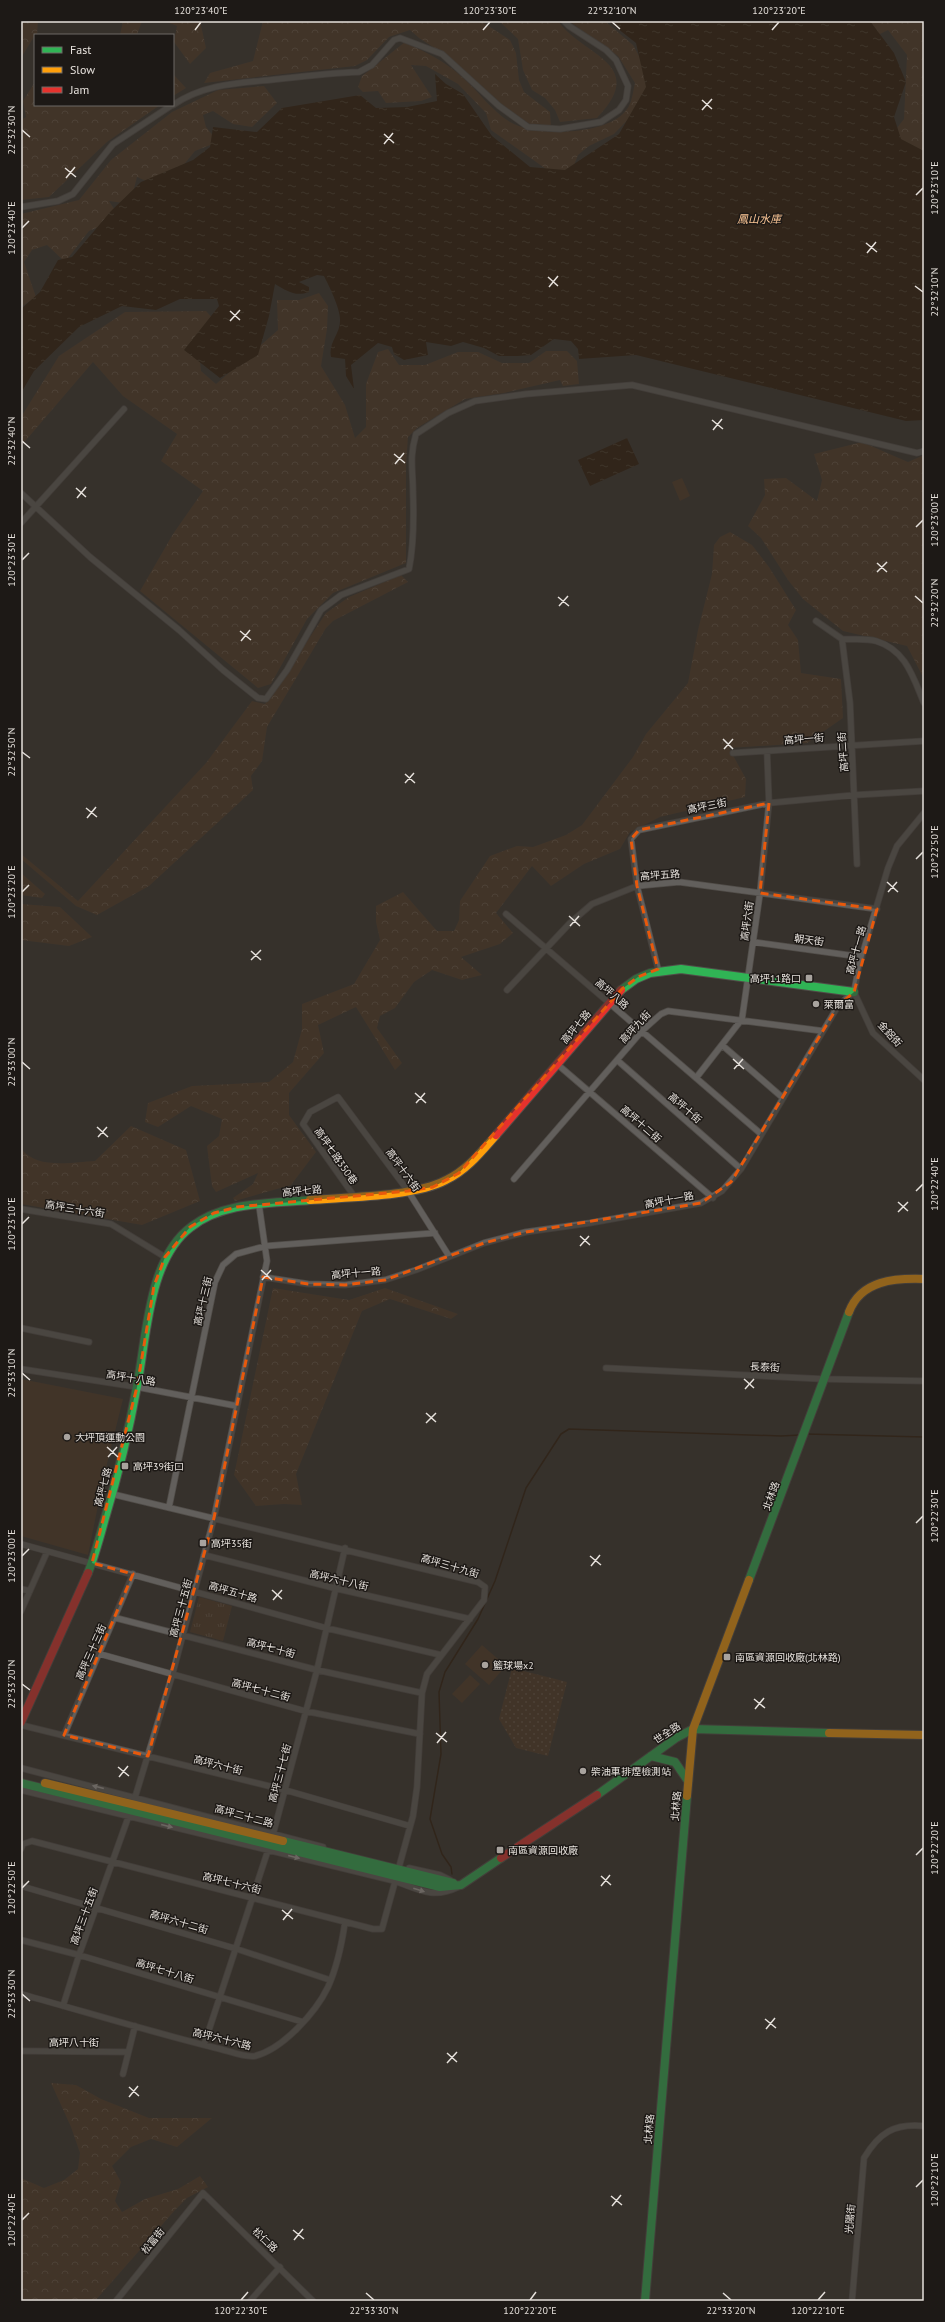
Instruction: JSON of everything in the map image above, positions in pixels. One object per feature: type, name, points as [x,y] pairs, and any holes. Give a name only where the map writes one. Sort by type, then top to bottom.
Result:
[{"type":"street","points":[[174,104],[200,90],[223,85],[359,72],[372,64],[394,40],[400,38],[442,54],[499,106],[528,127],[560,129],[601,122],[619,110],[626,100],[628,86],[616,60],[606,50],[569,26],[564,21]]},
{"type":"street","points":[[21,207],[58,201],[73,194],[113,144],[171,106]]},
{"type":"street","points":[[21,494],[223,670],[258,698],[266,699],[287,670],[321,610],[341,595],[409,569],[413,537],[414,491],[411,452],[416,434],[448,413],[475,401],[526,394],[632,385],[917,453],[924,451]]},
{"type":"street","points":[[21,523],[124,409]]},
{"type":"street","points":[[816,621],[842,639],[875,641],[900,655],[907,664],[924,703]]},
{"type":"street","name":"高坪二街","points":[[842,639],[850,703],[850,745],[855,795],[857,864]]},
{"type":"street","name":"高坪一街","points":[[733,753],[924,741]]},
{"type":"street","name":"高坪六街","points":[[696,1078],[742,1019],[760,893],[769,803],[767,751]]},
{"type":"street","name":"高坪三街","points":[[658,970],[637,886],[631,839],[639,830],[769,803],[855,795],[924,791]]},
{"type":"street","name":"高坪十一路","points":[[263,1277],[308,1284],[345,1285],[385,1280],[484,1243],[526,1232],[660,1212],[701,1203],[713,1198],[731,1182],[741,1168],[838,1006],[854,992],[862,957],[888,868],[897,846],[924,813]]},
{"type":"street","name":"高坪五路","points":[[507,990],[546,948],[592,904],[637,886],[679,882],[877,909]]},
{"type":"street","name":"高坪八路","points":[[506,914],[761,1134]]},
{"type":"street","name":"朝天街","points":[[753,942],[862,957]]},
{"type":"street","name":"高坪七路","points":[[21,1722],[92,1563],[112,1494],[137,1387],[154,1286],[165,1257],[190,1227],[214,1213],[237,1207],[408,1191],[437,1186],[459,1174],[477,1157],[609,1003],[638,977],[658,970],[681,969],[854,992]]},
{"type":"street","name":"金鋁街","points":[[854,992],[873,1033],[924,1080]]},
{"type":"street","name":"高坪九街","points":[[514,1179],[642,1031],[661,1014],[668,1011],[742,1019],[824,1031]]},
{"type":"street","points":[[722,1045],[783,1098]]},
{"type":"street","name":"高坪十街","points":[[617,1060],[741,1168]]},
{"type":"street","name":"高坪十二街","points":[[557,1064],[713,1198]]},
{"type":"street","name":"高坪十六街","points":[[338,1097],[408,1191],[449,1256]]},
{"type":"street","name":"高坪七路350巷","points":[[338,1097],[310,1112],[303,1124],[354,1196]]},
{"type":"street","name":"高坪三十五街","points":[[63,2006],[79,1955],[133,1807],[184,1634],[214,1518],[267,1261],[260,1205]]},
{"type":"street","name":"高坪三十六街","points":[[21,1209],[111,1224],[165,1257]]},
{"type":"street","name":"高坪十三街","points":[[169,1508],[215,1282],[223,1265],[236,1254],[266,1246],[435,1233]]},
{"type":"street","name":"北林路","points":[[646,2301],[693,1729],[801,1443],[823,1379],[851,1308],[862,1294],[879,1281],[902,1278],[924,1278]]},
{"type":"street","points":[[21,1328],[89,1342]]},
{"type":"street","name":"長泰街","points":[[606,1368],[823,1379],[924,1381]]},
{"type":"street","name":"高坪十八路","points":[[21,1369],[137,1387],[237,1406]]},
{"type":"street","name":"高坪三十九街","points":[[112,1494],[345,1548],[478,1582],[485,1587],[484,1600],[427,1674],[422,1693],[417,1787],[410,1826],[397,1873]]},
{"type":"street","name":"高坪五十路","points":[[21,1544],[326,1628],[441,1655]]},
{"type":"street","name":"高坪三十七街","points":[[204,2045],[271,1842],[317,1670],[334,1588],[345,1548]]},
{"type":"street","points":[[21,1611],[47,1552]]},
{"type":"street","name":"高坪六十八街","points":[[204,1555],[334,1588],[470,1618]]},
{"type":"street","name":"高坪三十三街","points":[[64,1735],[116,1618],[133,1574]]},
{"type":"street","points":[[21,1589],[30,1591]]},
{"type":"street","name":"高坪七十街","points":[[116,1618],[184,1634],[317,1670],[422,1693]]},
{"type":"street","name":"高坪七十二街","points":[[100,1654],[172,1676],[305,1711],[420,1734]]},
{"type":"street","name":"高坪六十街","points":[[21,1725],[285,1790],[410,1826]]},
{"type":"street","name":"世全路","points":[[461,1885],[587,1802],[651,1756],[693,1729],[924,1735]]},
{"type":"street","points":[[651,1756],[675,1762],[688,1780]]},
{"type":"street","name":"高坪二十二路","points":[[21,1768],[133,1807]]},
{"type":"street","name":"高坪二十二路","points":[[21,1777],[133,1807],[397,1873],[461,1885]]},
{"type":"street","name":"高坪二十二路","points":[[21,1783],[133,1807],[397,1873],[422,1891],[437,1894],[446,1893],[461,1885]]},
{"type":"street","name":"高坪二十二路","points":[[21,1790],[133,1807]]},
{"type":"street","name":"高坪七十六街","points":[[21,1849],[23,1844],[32,1841],[373,1929],[382,1929],[397,1873]]},
{"type":"street","name":"高坪六十二街","points":[[21,1886],[236,1949],[330,1980]]},
{"type":"street","name":"高坪六十六路","points":[[21,1994],[204,2045],[254,2056],[266,2052],[284,2039],[303,2022],[320,2000],[330,1980],[345,1922]]},
{"type":"street","name":"高坪七十八街","points":[[21,1940],[79,1955],[303,2022]]},
{"type":"street","points":[[123,2074],[135,2026]]},
{"type":"street","name":"高坪八十街","points":[[21,2051],[128,2052]]},
{"type":"street","name":"光陽街","points":[[852,2301],[864,2158],[874,2142],[889,2131],[907,2124],[924,2126]]},
{"type":"street","name":"松仁路","points":[[203,2193],[313,2301]]},
{"type":"street","name":"松富街","points":[[116,2301],[203,2193]]},
{"type":"street","points":[[250,2301],[280,2267]]},
{"type":"highlighted area","points":[[769,803],[760,893],[877,909],[854,992],[838,1006],[731,1182],[701,1203],[526,1232],[484,1243],[385,1280],[345,1285],[308,1284],[263,1277],[214,1518],[148,1756],[64,1735],[133,1574],[92,1563],[137,1387],[154,1286],[165,1257],[190,1227],[214,1213],[237,1207],[408,1191],[433,1187],[459,1173],[622,989],[638,977],[658,969],[637,886],[631,839],[639,830]]},
{"type":"green space","points":[[21,21],[38,21],[37,34],[34,34],[34,37],[21,58]]},
{"type":"green space","points":[[123,21],[142,21],[137,34],[120,34]]},
{"type":"green space","points":[[165,21],[200,21],[206,48],[190,64],[174,42],[177,26]]},
{"type":"green space","points":[[263,21],[481,21],[510,40],[516,53],[519,80],[524,92],[550,112],[551,126],[530,124],[506,108],[450,58],[419,38],[410,30],[389,37],[367,60],[355,66],[204,83],[210,73],[253,61]]},
{"type":"green space","points":[[499,21],[558,21],[582,44],[607,62],[614,73],[616,85],[611,100],[597,118],[560,122],[555,110],[545,98],[532,90],[523,70],[518,39]]},
{"type":"green space","points":[[569,21],[605,21],[633,45],[650,76],[641,106],[614,134],[589,146],[578,155],[571,173],[553,174],[491,130],[486,113],[458,84],[426,66],[411,65],[432,97],[421,101],[386,103],[378,91],[363,92],[358,87],[362,76],[405,42],[449,66],[468,82],[497,113],[510,122],[522,127],[554,132],[589,129],[605,125],[618,118],[627,109],[635,83],[618,56]]},
{"type":"green space","points":[[867,21],[924,21],[924,153],[904,144],[893,133],[904,119],[907,55],[888,30],[878,35]]},
{"type":"green space","points":[[174,75],[186,88],[174,95]]},
{"type":"green space","points":[[34,84],[34,106],[159,106],[107,142],[49,197],[21,200],[21,120],[26,117],[23,101]]},
{"type":"green space","points":[[264,86],[277,103],[252,127],[233,124],[213,111],[203,115],[206,127],[218,142],[195,151],[164,189],[137,177],[130,204],[109,201],[120,218],[89,231],[65,262],[47,245],[32,250],[24,262],[36,297],[21,307],[21,214],[79,200],[111,160],[172,112],[218,90]]},
{"type":"green space","points":[[319,293],[328,306],[327,329],[321,366],[345,405],[355,438],[366,427],[366,384],[378,352],[388,349],[399,365],[425,365],[458,352],[478,352],[502,363],[529,363],[546,351],[567,351],[577,361],[579,384],[563,386],[560,380],[504,393],[465,399],[417,428],[408,437],[406,465],[406,563],[333,593],[307,619],[271,684],[258,688],[140,591],[173,534],[203,491],[161,461],[177,434],[123,396],[93,362],[21,446],[21,417],[59,356],[125,312],[206,311],[217,323],[198,344],[201,371],[216,384],[278,330],[277,300],[299,300]]},
{"type":"green space","points":[[862,442],[908,462],[924,455],[924,679],[907,646],[843,631],[803,599],[788,580],[761,538],[748,526],[765,495],[764,479],[786,478],[817,501],[822,480],[814,454]]},
{"type":"green space","points":[[682,478],[690,496],[680,501],[672,482]]},
{"type":"green space","points":[[730,532],[752,545],[769,567],[796,610],[788,625],[798,640],[801,673],[841,679],[843,718],[807,743],[729,748],[746,779],[745,797],[660,817],[630,832],[620,849],[584,864],[551,886],[532,866],[496,913],[513,933],[500,944],[461,957],[482,975],[462,980],[432,970],[414,982],[395,1008],[380,1016],[377,1028],[402,1063],[395,1070],[356,1007],[318,1025],[324,1053],[289,1093],[289,1115],[316,1152],[291,1185],[235,1201],[233,1198],[253,1184],[258,1173],[216,1192],[212,1186],[207,1146],[219,1136],[222,1119],[191,1106],[158,1127],[145,1122],[148,1103],[192,1086],[269,1082],[293,1062],[302,1029],[302,1004],[354,984],[380,940],[376,922],[376,906],[403,892],[437,931],[454,931],[459,920],[460,901],[490,856],[517,846],[533,847],[566,835],[582,825],[633,757],[646,734],[688,683],[698,630],[712,574],[714,545],[720,537]]},
{"type":"green space","points":[[401,575],[408,582],[333,621],[326,628],[267,727],[262,761],[251,776],[253,790],[149,886],[97,915],[76,906],[21,859],[21,854],[78,901],[206,763],[252,701],[265,704],[326,613],[349,597]]},
{"type":"green space","points":[[21,873],[45,894],[42,898],[21,895]]},
{"type":"green space","points":[[21,904],[60,907],[92,937],[69,946],[21,940]]},
{"type":"green space","points":[[131,1126],[186,1150],[200,1201],[142,1225],[21,1204],[21,1148],[28,1155],[45,1162],[65,1163],[95,1161]]},
{"type":"green space","points":[[273,1288],[349,1300],[385,1288],[458,1314],[451,1319],[390,1299],[362,1311],[296,1474],[302,1505],[284,1504],[256,1506],[234,1475]]},
{"type":"green space","name":"大坪頂運動公園","points":[[21,1379],[123,1399],[104,1476],[88,1555],[21,1536]]},
{"type":"green space","points":[[199,1597],[232,1606],[223,1641],[190,1632]]},
{"type":"green space","name":"籃球場x2","points":[[482,1645],[506,1666],[489,1685],[465,1664]]},
{"type":"green space","points":[[512,1668],[567,1682],[548,1756],[516,1748],[499,1719]]},
{"type":"green space","points":[[470,1675],[480,1684],[462,1703],[452,1694]]},
{"type":"green space","points":[[51,2083],[76,2085],[101,2099],[149,2118],[212,2118],[177,2147],[151,2139],[131,2147],[112,2166],[121,2182],[115,2201],[122,2212],[145,2199],[178,2189],[200,2176],[208,2187],[187,2198],[176,2209],[95,2301],[21,2301],[21,2178],[44,2188],[64,2180],[78,2169],[80,2153],[71,2127]]},
{"type":"water","name":"鳳山水庫","points":[[608,21],[870,21],[894,53],[906,82],[894,117],[901,139],[924,151],[924,420],[906,421],[636,355],[579,359],[578,349],[571,341],[554,339],[531,355],[518,356],[499,356],[484,348],[463,342],[451,346],[426,342],[428,355],[404,360],[394,354],[392,347],[378,343],[351,365],[354,389],[346,376],[345,359],[331,357],[331,347],[338,330],[340,316],[324,276],[317,275],[299,282],[309,287],[309,292],[295,294],[275,284],[269,316],[258,355],[220,378],[184,350],[219,306],[217,299],[180,299],[156,310],[122,306],[79,327],[34,371],[21,393],[21,309],[40,292],[58,260],[72,257],[111,211],[141,182],[193,160],[210,147],[213,127],[257,132],[282,108],[360,95],[376,108],[407,107],[437,101],[435,74],[446,84],[463,94],[492,136],[530,167],[565,170],[619,134],[646,87],[636,43]]},
{"type":"water","points":[[627,438],[639,464],[590,486],[578,460]]},
{"type":"waterway","points":[[452,1874],[451,1867],[442,1854],[430,1819],[441,1754],[439,1692],[445,1672],[478,1619],[495,1581],[526,1488],[561,1434],[569,1429],[781,1436],[800,1435]]},
{"type":"waterway","points":[[806,1434],[924,1437]]},
{"type":"traffic: fast","points":[[621,990],[636,979],[650,973],[681,969],[854,992]]},
{"type":"traffic: fast","points":[[88,1573],[123,1452],[137,1386],[147,1322],[158,1278],[166,1258],[177,1241],[191,1227],[218,1212],[263,1203],[310,1200]]},
{"type":"traffic: fast","points":[[749,1580],[849,1312]]},
{"type":"traffic: fast","points":[[597,1795],[676,1738],[693,1729],[829,1733]]},
{"type":"traffic: fast","points":[[651,1756],[675,1762],[688,1781]]},
{"type":"traffic: fast","points":[[21,1783],[440,1887],[461,1885],[501,1858]]},
{"type":"traffic: fast","points":[[645,2301],[687,1796]]},
{"type":"traffic: fast","points":[[283,1841],[453,1883]]},
{"type":"traffic: slow","points":[[310,1200],[399,1193],[432,1186],[454,1176],[461,1171],[496,1135]]},
{"type":"traffic: slow","points":[[849,1312],[854,1301],[870,1287],[880,1283],[902,1279],[924,1279]]},
{"type":"traffic: slow","points":[[687,1796],[693,1729],[749,1580]]},
{"type":"traffic: slow","points":[[829,1733],[924,1735]]},
{"type":"traffic: slow","points":[[45,1783],[283,1841]]},
{"type":"traffic: jam","points":[[496,1135],[621,990]]},
{"type":"traffic: jam","points":[[21,1722],[88,1573]]},
{"type":"traffic: jam","points":[[501,1858],[597,1795]]},
{"type":"place","name":"高坪11路口","points":[[809,978]]},
{"type":"place","name":"萊爾富","points":[[816,1004]]},
{"type":"place","name":"大坪頂運動公園","points":[[67,1437]]},
{"type":"place","name":"高坪39街口","points":[[125,1466]]},
{"type":"place","name":"高坪35街","points":[[203,1543]]},
{"type":"place","name":"南區資源回收廠(北林路)","points":[[727,1657]]},
{"type":"place","name":"籃球場x2","points":[[485,1665]]},
{"type":"place","name":"柴油車排煙檢測站","points":[[583,1771]]},
{"type":"place","name":"南區資源回收廠","points":[[500,1850]]}]
